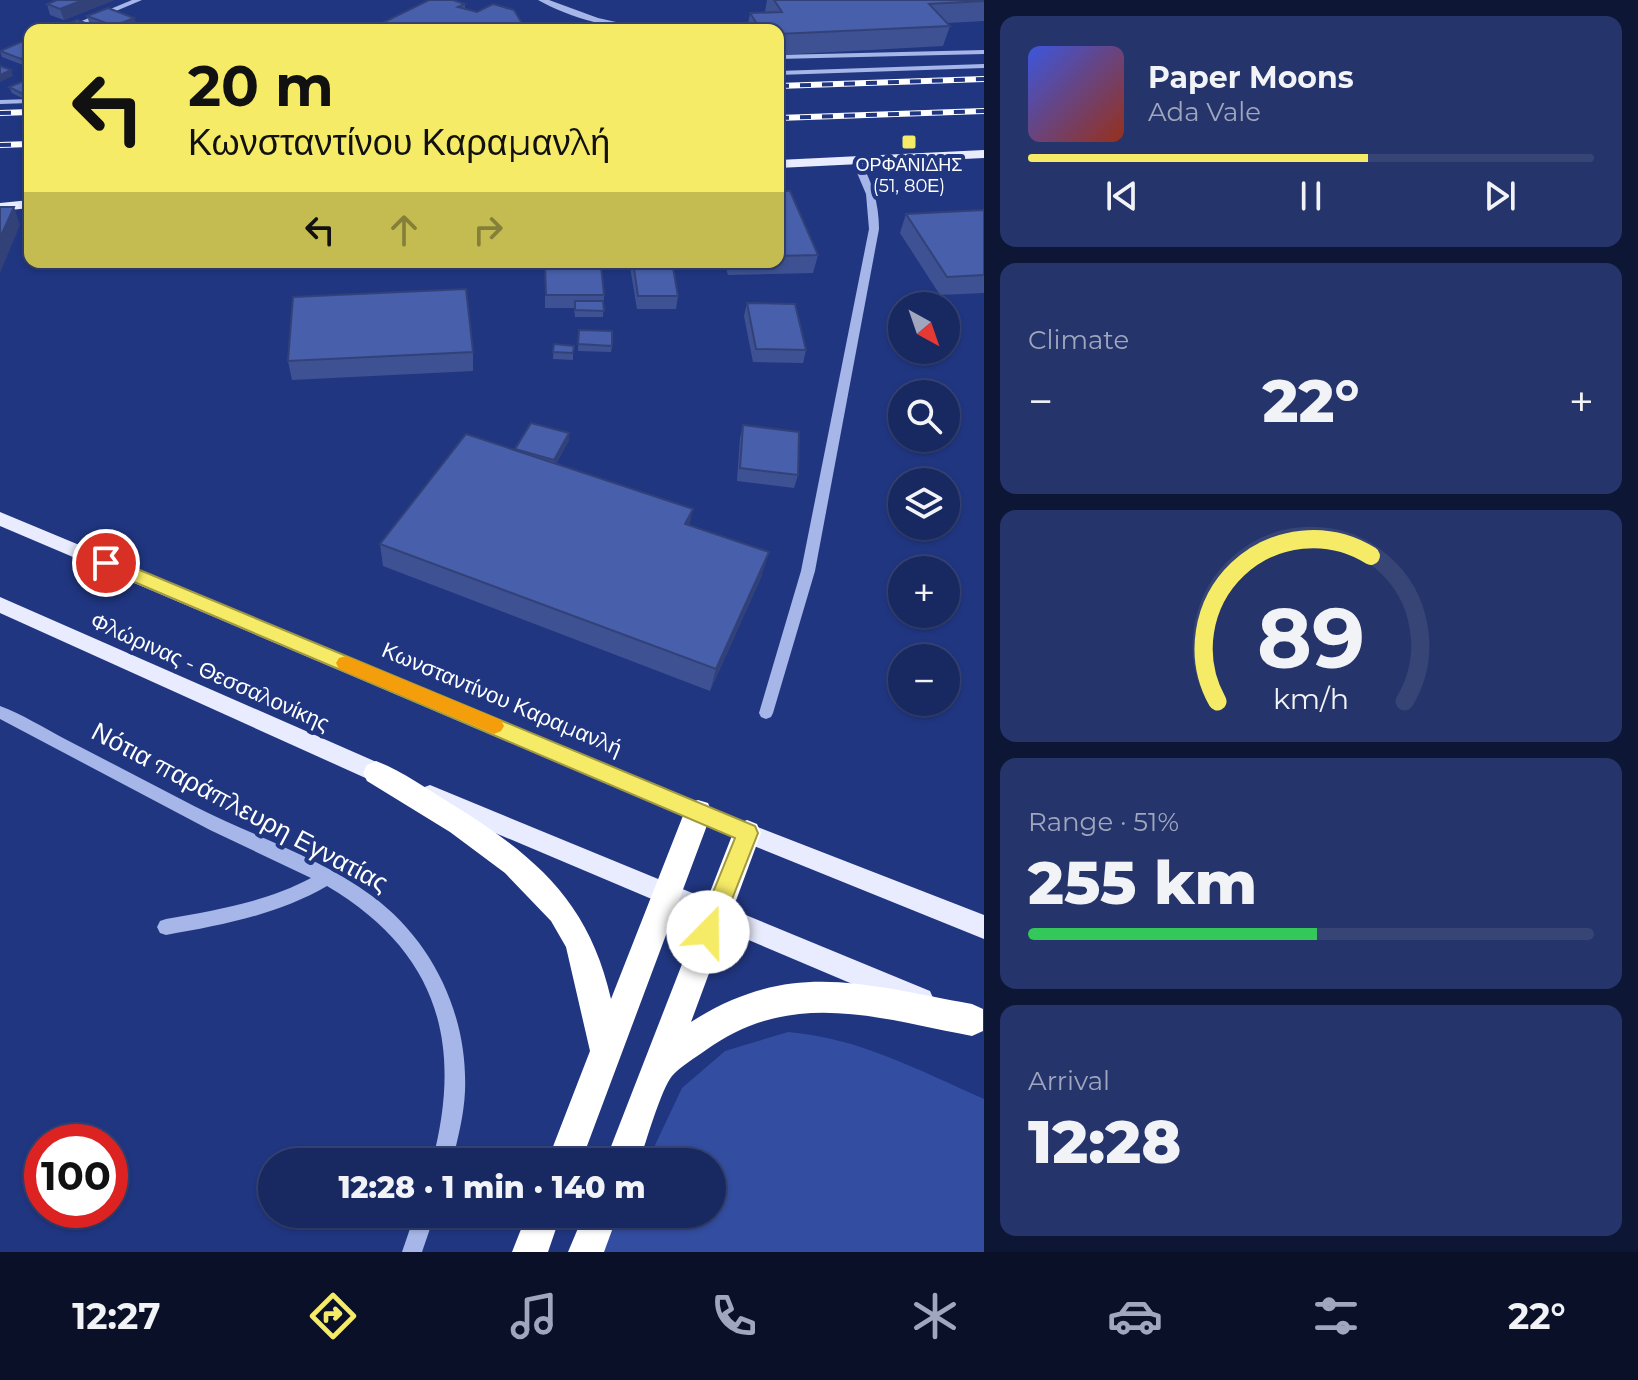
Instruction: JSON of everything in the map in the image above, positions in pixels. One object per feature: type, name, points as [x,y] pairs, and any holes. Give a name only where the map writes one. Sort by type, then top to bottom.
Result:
[{"type":"highway","points":[[376,773],[472,833],[523,871],[554,903],[578,938],[606,1050]]},
{"type":"highway","points":[[569,1148],[698,812]]},
{"type":"highway","points":[[627,1148],[747,833]]},
{"type":"highway","points":[[660,1065],[696,1036],[737,1013],[773,1000],[833,996],[978,1023]]},
{"type":"highway","points":[[530,1252],[539,1228]]},
{"type":"highway","points":[[586,1252],[595,1228]]},
{"type":"main road","points":[[784,164],[984,154]]},
{"type":"main road","points":[[0,194],[24,195]]},
{"type":"main road","points":[[0,207],[24,205]]},
{"type":"main road","name":"Κωνσταντίνου Καραμανλή","points":[[0,519],[747,833],[984,927]]},
{"type":"main road","name":"Φλώρινας - Θεσσαλονίκης","points":[[0,605],[376,773]]},
{"type":"main road","points":[[376,773],[978,1023]]},
{"type":"street","points":[[79,24],[138,0]]},
{"type":"street","points":[[542,0],[596,20],[617,24]]},
{"type":"street","points":[[784,57],[984,52]]},
{"type":"street","points":[[784,73],[984,66]]},
{"type":"street","points":[[0,102],[24,101]]},
{"type":"street","points":[[766,713],[808,571],[874,229],[875,209],[871,191],[856,161]]},
{"type":"street","name":"Νότια παράπλευρη Εγνατίας","points":[[0,712],[177,805],[326,878],[365,900],[390,919],[429,968],[443,1000],[452,1033],[457,1075],[455,1111],[446,1148]]},
{"type":"street","points":[[166,927],[239,914],[285,901],[326,878]]},
{"type":"street","points":[[412,1252],[420,1228]]},
{"type":"shaded area","points":[[788,1032],[814,1035],[864,1048],[984,1099],[984,1252],[601,1252],[613,1228],[726,1228],[726,1148],[654,1148],[682,1088],[725,1051]]},
{"type":"building","points":[[57,0],[83,0],[60,9],[47,4]]},
{"type":"building","points":[[429,0],[453,0],[465,4],[458,7],[477,12],[493,4],[514,10],[522,24],[424,24],[380,24]]},
{"type":"building","points":[[774,0],[984,0],[929,4],[950,26],[784,34],[784,24],[757,24],[750,13],[782,12]]},
{"type":"building","points":[[108,8],[134,18],[109,24],[87,16]]},
{"type":"building","points":[[77,20],[88,24],[68,24]]},
{"type":"building","points":[[24,41],[24,58],[21,59],[0,51]]},
{"type":"building","points":[[0,66],[11,70],[0,75]]},
{"type":"building","points":[[24,81],[24,94],[23,94],[9,87]]},
{"type":"building","points":[[784,191],[790,191],[818,255],[784,256]]},
{"type":"building","points":[[0,207],[14,207],[0,238]]},
{"type":"building","points":[[984,210],[984,275],[947,277],[906,214]]},
{"type":"building","points":[[545,268],[601,268],[604,295],[546,295]]},
{"type":"building","points":[[634,268],[673,268],[678,296],[638,296]]},
{"type":"building","points":[[466,289],[473,352],[288,361],[293,297]]},
{"type":"building","points":[[575,301],[603,301],[604,311],[575,310]]},
{"type":"building","points":[[747,303],[795,304],[806,350],[756,349]]},
{"type":"building","points":[[579,330],[612,331],[612,346],[578,344]]},
{"type":"building","points":[[554,344],[574,346],[573,353],[553,352]]},
{"type":"building","points":[[531,423],[569,433],[554,460],[515,449]]},
{"type":"building","points":[[743,425],[799,432],[798,475],[740,468]]},
{"type":"building","points":[[466,434],[693,509],[685,524],[769,552],[716,669],[380,544]]},
{"type":"railway","points":[[784,86],[984,79]]},
{"type":"railway","points":[[784,118],[984,111]]},
{"type":"railway","points":[[0,113],[24,112]]},
{"type":"railway","points":[[0,145],[24,144]]},
{"type":"slow traffic","points":[[346,663],[494,726]]},
{"type":"place","name":"ΟΡΦΑΝΙΔΗΣ (51, 80Ε)","points":[[909,142]]},
{"type":"route","points":[[106,563],[747,833],[708,932]]}]
